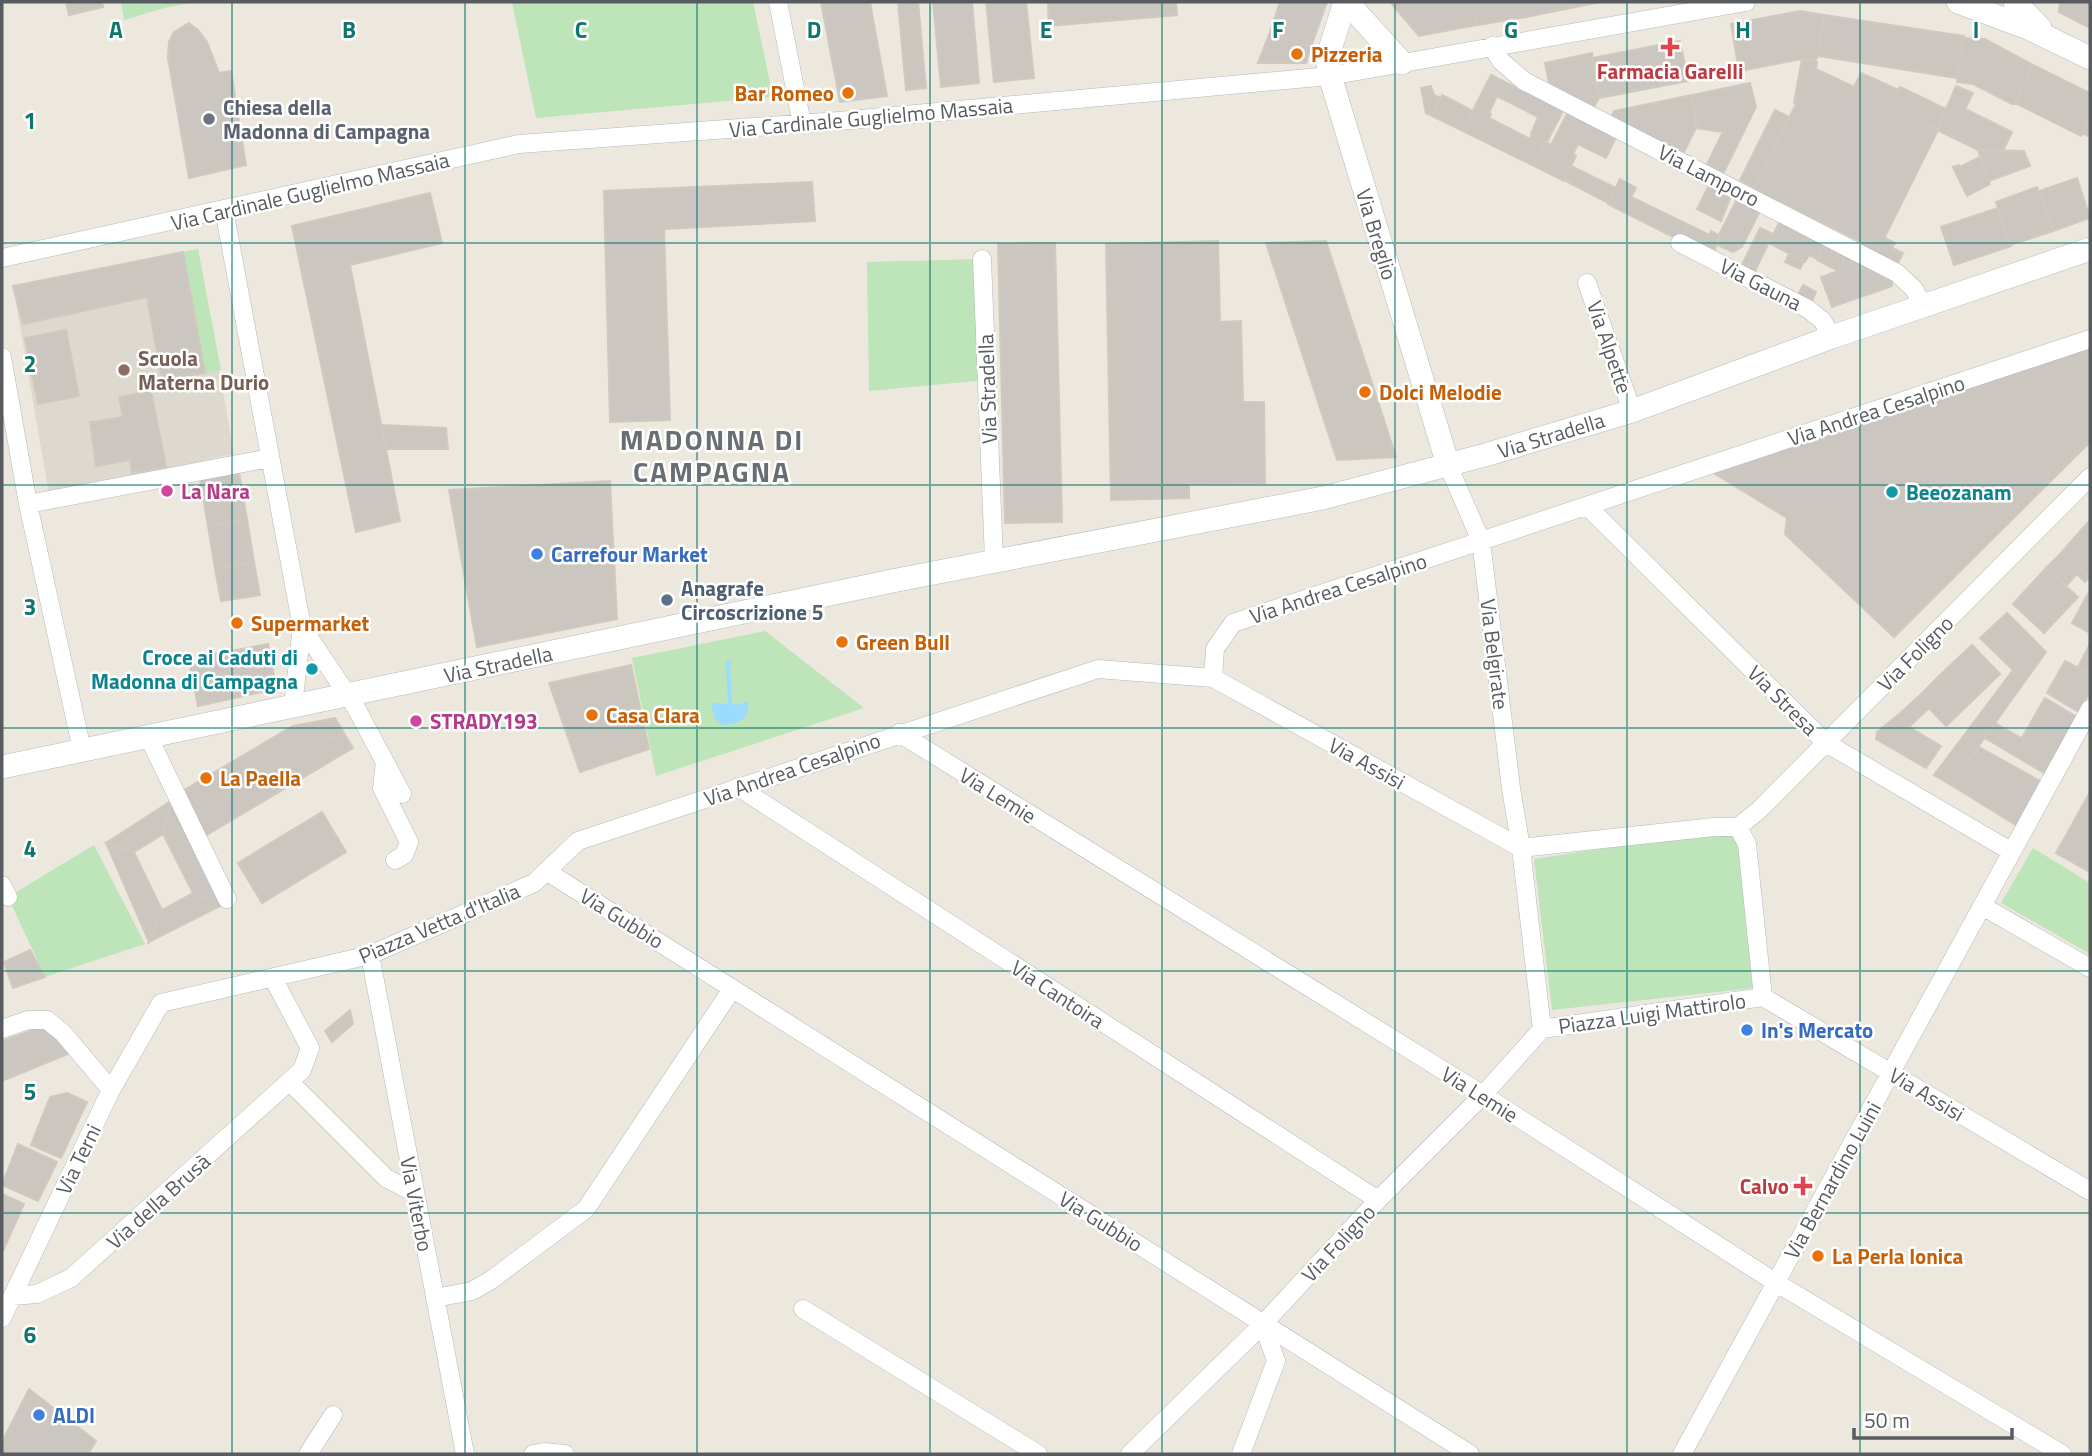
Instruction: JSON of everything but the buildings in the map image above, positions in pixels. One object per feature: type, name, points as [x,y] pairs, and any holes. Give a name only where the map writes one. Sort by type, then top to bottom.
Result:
[{"type":"street","points":[[778,2],[803,124]]},
{"type":"street","points":[[1346,2],[1402,63]]},
{"type":"street","name":"Via Breglio","points":[[1346,2],[1327,59],[1330,76],[1448,465]]},
{"type":"street","name":"Via Cardinale Guglielmo Massaia","points":[[2,258],[519,144],[803,124],[1330,76],[1745,2]]},
{"type":"street","points":[[1958,2],[1965,2]]},
{"type":"street","points":[[1958,2],[2048,35],[2090,58]]},
{"type":"street","points":[[2015,2],[2048,35]]},
{"type":"street","points":[[2038,2],[2048,35]]},
{"type":"street","name":"Via Lamporo","points":[[1492,46],[1501,61],[1524,81],[1897,272],[1914,289],[1923,306]]},
{"type":"street","points":[[224,210],[302,627],[293,706]]},
{"type":"street","name":"Via Gauna","points":[[1680,243],[1808,309],[1822,320],[1832,337]]},
{"type":"street","name":"Via Stradella","points":[[2,767],[994,561],[1323,498],[1448,465],[1632,411],[1832,337],[2090,249]]},
{"type":"street","name":"Via Stradella","points":[[982,259],[994,561]]},
{"type":"street","name":"Via Alpette","points":[[1587,283],[1632,411]]},
{"type":"street","name":"Via Andrea Cesalpino","points":[[578,841],[1098,669],[1213,678],[1215,649],[1233,623],[2090,339]]},
{"type":"street","points":[[2,357],[28,503],[82,750]]},
{"type":"street","points":[[28,503],[270,458]]},
{"type":"street","name":"Via Belgirate","points":[[1448,465],[1480,541],[1521,848]]},
{"type":"street","name":"Via Foligno","points":[[1738,827],[1758,811],[2090,477]]},
{"type":"street","name":"Via Stresa","points":[[1587,506],[1826,743],[2012,852]]},
{"type":"street","points":[[302,627],[348,696],[402,794]]},
{"type":"street","name":"Via Assisi","points":[[1213,678],[1521,848]]},
{"type":"street","name":"Via Bernardino Luini","points":[[1682,1454],[1984,907],[2090,709]]},
{"type":"street","name":"Via Lemie","points":[[899,733],[1483,1095],[1775,1282],[2062,1454]]},
{"type":"street","points":[[148,736],[227,899]]},
{"type":"street","points":[[385,762],[382,788],[409,842],[404,855],[396,860]]},
{"type":"street","name":"Via Cantoira","points":[[738,787],[1378,1200]]},
{"type":"street","points":[[1521,848],[1713,827],[1738,827]]},
{"type":"street","name":"Piazza Luigi Mattirolo","points":[[1521,848],[1542,1029],[1763,998],[1747,844],[1738,827]]},
{"type":"street","name":"Piazza Vetta d'Italia","points":[[161,1003],[370,955],[534,883],[578,841]]},
{"type":"street","name":"Via Gubbio","points":[[546,871],[1263,1324],[1452,1449],[1470,1454]]},
{"type":"street","points":[[1984,907],[2090,968]]},
{"type":"street","name":"Via Viterbo","points":[[370,955],[465,1454]]},
{"type":"street","name":"Via della Brusà","points":[[13,1296],[37,1294],[71,1278],[302,1070],[310,1048],[273,978]]},
{"type":"street","points":[[435,1298],[472,1291],[491,1280],[586,1209],[732,989]]},
{"type":"street","name":"Via Assisi","points":[[1763,998],[2090,1191]]},
{"type":"street","name":"Via Terni","points":[[2,1318],[111,1090],[161,1003]]},
{"type":"street","points":[[2,1029],[27,1020],[47,1020],[63,1033],[111,1090]]},
{"type":"street","name":"Via Foligno","points":[[1130,1454],[1263,1324],[1378,1200],[1483,1095],[1542,1029]]},
{"type":"street","points":[[290,1082],[386,1178],[415,1193]]},
{"type":"street","points":[[803,1309],[1038,1454]]},
{"type":"street","points":[[1241,1454],[1276,1362],[1263,1324]]},
{"type":"street","points":[[308,1454],[332,1415]]},
{"type":"street","points":[[533,1454],[565,1454]]},
{"type":"shaded area","name":"Scuola Materna Durio","points":[[198,249],[234,454],[49,494],[13,286]]},
{"type":"green space","points":[[121,2],[196,2],[124,20]]},
{"type":"green space","points":[[512,2],[753,2],[773,97],[536,118]]},
{"type":"green space","points":[[198,249],[221,370],[205,373],[183,252]]},
{"type":"green space","points":[[982,259],[987,380],[869,391],[867,262]]},
{"type":"green space","points":[[765,631],[864,708],[656,776],[632,658]]},
{"type":"green space","points":[[1740,828],[1754,988],[1552,1010],[1534,859]]},
{"type":"green space","points":[[94,845],[145,944],[45,977],[8,897]]},
{"type":"green space","points":[[2033,848],[2090,883],[2090,954],[2001,903]]},
{"type":"water","points":[[728,660],[732,664],[732,703],[737,705],[748,701],[748,707],[742,720],[722,725],[715,719],[711,703],[728,704],[724,666]]},
{"type":"place","name":"Farmacia Garelli","points":[[1670,47]]},
{"type":"place","name":"Pizzeria","points":[[1297,54]]},
{"type":"place","name":"Bar Romeo","points":[[848,93]]},
{"type":"place","name":"Chiesa della Madonna di Campagna","points":[[209,119]]},
{"type":"place","name":"Scuola Materna Durio","points":[[124,370]]},
{"type":"place","name":"Dolci Melodie","points":[[1365,392]]},
{"type":"place","name":"La Nara","points":[[167,491]]},
{"type":"place","name":"Beeozanam","points":[[1892,492]]},
{"type":"place","name":"Carrefour Market","points":[[537,554]]},
{"type":"place","name":"Anagrafe Circoscrizione 5","points":[[667,600]]},
{"type":"place","name":"Supermarket","points":[[237,623]]},
{"type":"place","name":"Green Bull","points":[[842,642]]},
{"type":"place","name":"Croce ai Caduti di Madonna di Campagna","points":[[312,669]]},
{"type":"place","name":"Casa Clara","points":[[592,715]]},
{"type":"place","name":"STRADY193","points":[[416,721]]},
{"type":"place","name":"La Paella","points":[[206,778]]},
{"type":"place","name":"In's Mercato","points":[[1747,1030]]},
{"type":"place","name":"Calvo","points":[[1803,1186]]},
{"type":"place","name":"La Perla Ionica","points":[[1818,1256]]},
{"type":"place","name":"ALDI","points":[[39,1415]]},
{"type":"district","name":"MADONNA DI CAMPAGNA","points":[[712,455]]}]
